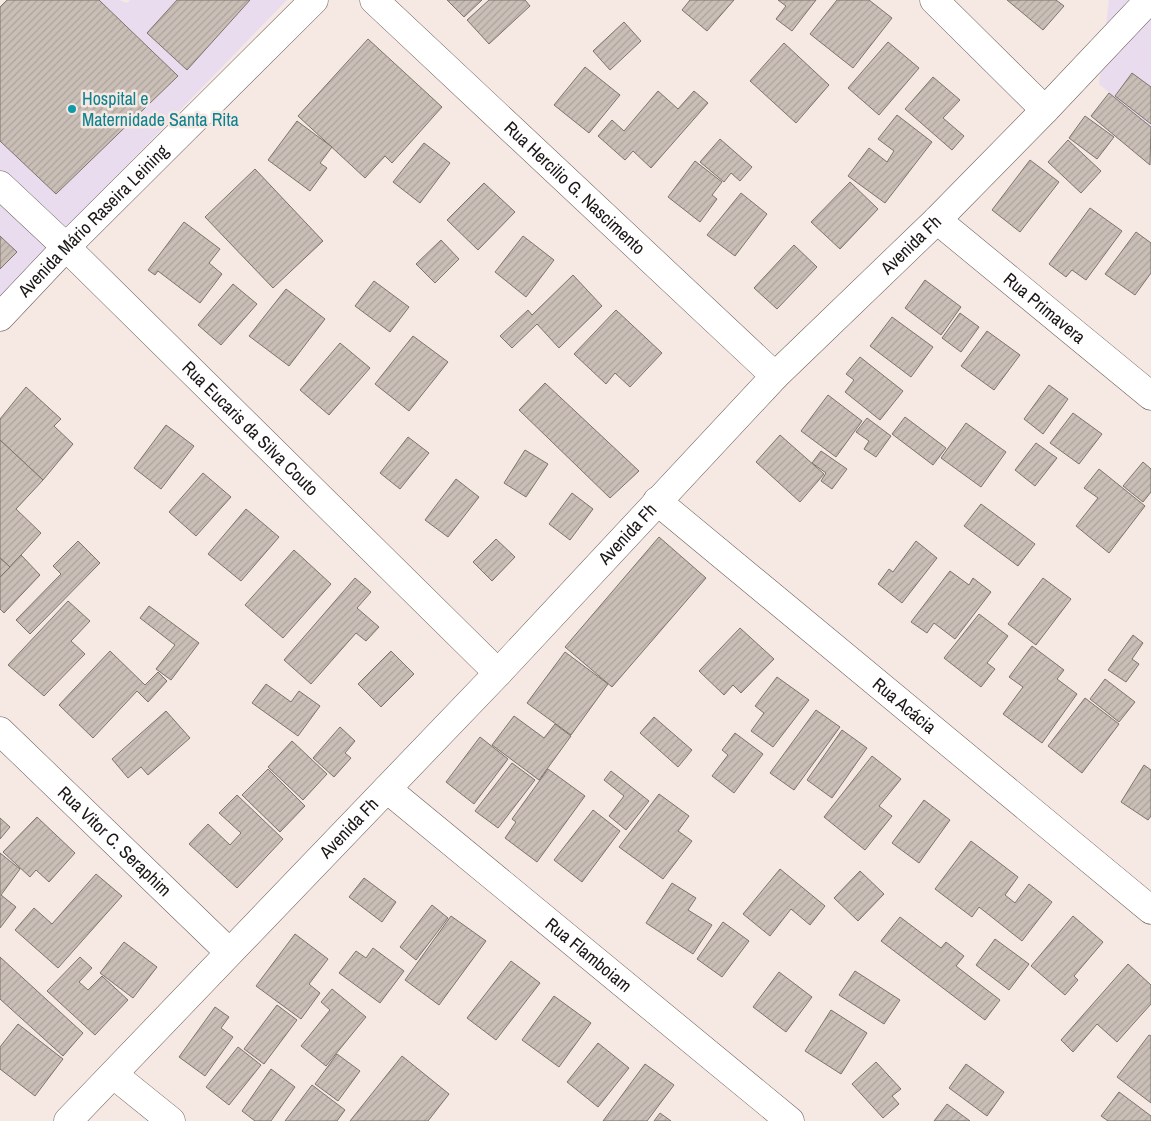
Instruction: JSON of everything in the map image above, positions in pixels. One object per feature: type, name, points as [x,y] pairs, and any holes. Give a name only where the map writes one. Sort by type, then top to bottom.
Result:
[{"type":"street","name":"Avenida Mário Raseira Leining","points":[[0,316],[66,247],[314,0]]},
{"type":"street","name":"Rua Hercilio G. Nascimento","points":[[374,0],[775,376]]},
{"type":"street","points":[[934,0],[1045,110]]},
{"type":"street","name":"Avenida Fh","points":[[68,1121],[498,673],[775,376],[937,220],[1045,110],[1148,0]]},
{"type":"street","name":"Rua Eucaris da Silva Couto","points":[[0,185],[66,247],[498,673]]},
{"type":"street","name":"Rua Primavera","points":[[937,220],[1151,396]]},
{"type":"street","name":"Rua Acácia","points":[[657,501],[1151,910]]},
{"type":"street","name":"Rua Vitor C. Seraphim","points":[[0,731],[229,952]]},
{"type":"street","name":"Rua Flamboiam","points":[[387,789],[790,1121]]},
{"type":"street","points":[[114,1075],[171,1121]]},
{"type":"shaded area","points":[[72,0],[119,0],[127,3],[130,0],[287,0],[0,296],[0,65]]},
{"type":"shaded area","points":[[1109,0],[1151,0],[1151,128],[1099,84]]},
{"type":"building","name":"Hospital e Maternidade Santa Rita","points":[[7,0],[99,0],[178,76],[56,194],[0,141],[0,7]]},
{"type":"building","points":[[177,0],[250,0],[187,70],[147,33]]},
{"type":"building","points":[[447,0],[482,0],[464,17]]},
{"type":"building","points":[[489,0],[525,0],[530,6],[489,44],[467,20]]},
{"type":"building","points":[[690,0],[734,0],[707,31],[682,10]]},
{"type":"building","points":[[778,0],[816,0],[792,31],[776,19],[786,6]]},
{"type":"building","points":[[837,0],[869,0],[892,18],[853,68],[810,34]]},
{"type":"building","points":[[1007,0],[1056,0],[1064,6],[1043,30]]},
{"type":"building","points":[[624,22],[641,41],[610,70],[593,51]]},
{"type":"building","points":[[368,39],[442,107],[392,163],[385,156],[365,178],[298,116]]},
{"type":"building","points":[[888,42],[919,68],[879,115],[848,88]]},
{"type":"building","points":[[784,43],[829,85],[796,123],[750,81]]},
{"type":"building","points":[[585,67],[620,95],[589,133],[554,105]]},
{"type":"building","points":[[1132,73],[1151,87],[1151,124],[1115,96]]},
{"type":"building","points":[[933,77],[960,100],[943,118],[964,136],[952,150],[905,109]]},
{"type":"building","points":[[658,91],[678,109],[694,91],[708,103],[651,168],[633,151],[625,160],[598,136],[612,120],[624,131]]},
{"type":"building","points":[[1109,93],[1151,127],[1150,165],[1091,116]]},
{"type":"building","points":[[897,115],[932,142],[885,203],[848,176],[869,148],[887,162],[894,151],[878,139]]},
{"type":"building","points":[[1085,116],[1114,137],[1097,159],[1069,138]]},
{"type":"building","points":[[297,121],[332,147],[320,163],[327,168],[310,191],[268,160]]},
{"type":"building","points":[[720,139],[752,167],[740,181],[731,173],[724,182],[700,162]]},
{"type":"building","points":[[1068,140],[1101,171],[1081,193],[1048,162]]},
{"type":"building","points":[[424,143],[450,163],[420,203],[393,182]]},
{"type":"building","points":[[1030,160],[1059,182],[1020,232],[992,210]]},
{"type":"building","points":[[695,161],[722,182],[712,195],[717,199],[700,222],[668,197]]},
{"type":"building","points":[[255,169],[323,241],[273,288],[205,217]]},
{"type":"building","points":[[850,182],[878,209],[840,249],[811,222]]},
{"type":"building","points":[[484,183],[515,212],[478,250],[447,220]]},
{"type":"building","points":[[741,193],[767,214],[735,256],[707,235]]},
{"type":"building","points":[[1090,208],[1122,231],[1086,280],[1072,270],[1066,277],[1049,264]]},
{"type":"building","points":[[184,222],[220,249],[209,263],[222,274],[200,303],[158,271],[155,275],[148,270]]},
{"type":"building","points":[[1136,232],[1151,243],[1151,273],[1135,295],[1105,274]]},
{"type":"building","points":[[0,236],[17,252],[0,269]]},
{"type":"building","points":[[523,236],[554,260],[526,297],[495,272]]},
{"type":"building","points":[[441,240],[459,259],[435,283],[416,264]]},
{"type":"building","points":[[794,245],[817,267],[777,309],[754,288]]},
{"type":"building","points":[[573,275],[602,306],[559,348],[537,324],[512,348],[500,336],[528,310],[532,315]]},
{"type":"building","points":[[925,280],[961,307],[941,335],[905,308]]},
{"type":"building","points":[[374,281],[409,307],[390,332],[355,306]]},
{"type":"building","points":[[233,284],[257,304],[221,345],[198,325]]},
{"type":"building","points":[[286,289],[325,319],[289,366],[249,336]]},
{"type":"building","points":[[616,310],[662,353],[630,387],[615,373],[606,384],[574,354]]},
{"type":"building","points":[[960,313],[979,327],[961,352],[942,338]]},
{"type":"building","points":[[892,317],[933,347],[911,377],[870,346]]},
{"type":"building","points":[[987,331],[1020,355],[994,390],[961,366]]},
{"type":"building","points":[[413,336],[448,362],[409,411],[375,384]]},
{"type":"building","points":[[340,343],[370,368],[329,415],[300,390]]},
{"type":"building","points":[[860,357],[903,391],[880,420],[845,392],[854,380],[846,374]]},
{"type":"building","points":[[545,383],[639,471],[610,498],[519,410]]},
{"type":"building","points":[[1049,385],[1068,399],[1043,434],[1024,419]]},
{"type":"building","points":[[26,387],[61,419],[54,426],[73,444],[43,480],[0,440],[0,419]]},
{"type":"building","points":[[828,395],[862,421],[836,457],[801,431]]},
{"type":"building","points":[[1073,413],[1102,434],[1079,464],[1050,443]]},
{"type":"building","points":[[905,417],[946,448],[933,465],[892,434]]},
{"type":"building","points":[[867,418],[891,436],[876,457],[864,449],[869,441],[856,432]]},
{"type":"building","points":[[966,423],[1006,452],[981,487],[941,458]]},
{"type":"building","points":[[166,425],[194,446],[161,489],[134,468]]},
{"type":"building","points":[[780,435],[824,474],[800,502],[756,462]]},
{"type":"building","points":[[408,437],[429,453],[400,489],[380,473]]},
{"type":"building","points":[[0,440],[43,480],[16,509],[41,533],[10,567],[0,558]]},
{"type":"building","points":[[1036,443],[1057,458],[1035,486],[1015,470]]},
{"type":"building","points":[[525,450],[548,464],[526,497],[504,483]]},
{"type":"building","points":[[821,451],[847,469],[832,489],[821,481],[826,473],[812,463]]},
{"type":"building","points":[[1143,462],[1151,469],[1151,492],[1143,502],[1123,486]]},
{"type":"building","points":[[1099,469],[1145,506],[1109,553],[1076,526],[1098,498],[1084,488]]},
{"type":"building","points":[[203,473],[231,497],[196,536],[169,512]]},
{"type":"building","points":[[456,479],[479,497],[448,537],[425,520]]},
{"type":"building","points":[[572,493],[593,509],[570,540],[549,524]]},
{"type":"building","points":[[981,504],[1035,544],[1018,566],[964,526]]},
{"type":"building","points":[[246,509],[279,537],[241,581],[208,554]]},
{"type":"building","points":[[659,537],[706,578],[612,687],[565,647]]},
{"type":"building","points":[[496,539],[515,557],[492,581],[473,562]]},
{"type":"building","points":[[78,541],[100,563],[30,634],[16,620],[61,574],[53,566]]},
{"type":"building","points":[[916,541],[937,558],[902,603],[878,584],[889,569],[893,572]]},
{"type":"building","points":[[294,550],[331,584],[283,638],[245,605]]},
{"type":"building","points":[[21,555],[40,575],[4,613],[0,609],[0,577]]},
{"type":"building","points":[[0,558],[10,567],[0,577]]},
{"type":"building","points":[[950,571],[969,585],[973,578],[991,592],[955,639],[934,623],[927,633],[911,622]]},
{"type":"building","points":[[355,578],[371,592],[357,608],[379,627],[366,641],[356,633],[311,684],[284,660]]},
{"type":"building","points":[[1043,578],[1071,599],[1036,645],[1008,624]]},
{"type":"building","points":[[68,601],[90,621],[71,641],[85,654],[44,696],[8,665]]},
{"type":"building","points":[[149,606],[199,643],[171,680],[156,669],[175,645],[140,618]]},
{"type":"building","points":[[979,614],[1008,636],[987,663],[995,669],[981,687],[944,658]]},
{"type":"building","points":[[740,628],[774,659],[741,693],[733,685],[724,695],[699,671]]},
{"type":"building","points":[[1133,635],[1143,643],[1132,659],[1139,664],[1126,682],[1108,670]]},
{"type":"building","points":[[1032,646],[1064,670],[1057,679],[1077,694],[1042,743],[1003,714],[1023,687],[1009,677]]},
{"type":"building","points":[[110,651],[145,685],[158,672],[167,681],[148,702],[137,691],[93,738],[59,705]]},
{"type":"building","points":[[391,651],[414,674],[381,707],[358,684]]},
{"type":"building","points":[[565,652],[608,684],[571,735],[527,703]]},
{"type":"building","points":[[777,677],[809,700],[773,747],[751,731],[764,713],[755,706]]},
{"type":"building","points":[[1105,679],[1135,702],[1119,722],[1090,699]]},
{"type":"building","points":[[266,684],[291,702],[299,691],[320,706],[298,736],[252,703]]},
{"type":"building","points":[[1085,698],[1119,724],[1082,773],[1048,746]]},
{"type":"building","points":[[816,710],[840,727],[794,790],[770,773]]},
{"type":"building","points":[[166,711],[190,738],[148,775],[141,767],[128,778],[112,759]]},
{"type":"building","points":[[514,716],[544,738],[555,724],[571,736],[539,780],[492,745]]},
{"type":"building","points":[[654,717],[692,750],[678,767],[640,733]]},
{"type":"building","points":[[340,727],[355,741],[345,753],[351,758],[334,777],[313,758]]},
{"type":"building","points":[[842,730],[867,748],[832,798],[807,780]]},
{"type":"building","points":[[735,733],[763,754],[734,793],[712,776],[728,755],[722,750]]},
{"type":"building","points":[[480,737],[508,759],[474,804],[446,782]]},
{"type":"building","points":[[292,741],[327,774],[303,800],[268,767]]},
{"type":"building","points":[[872,756],[901,779],[879,806],[892,816],[865,850],[824,817]]},
{"type":"building","points":[[512,763],[535,780],[498,828],[475,811]]},
{"type":"building","points":[[1144,765],[1151,770],[1151,816],[1148,820],[1121,802]]},
{"type":"building","points":[[268,769],[305,806],[280,832],[242,795]]},
{"type":"building","points":[[548,769],[585,796],[537,862],[505,838],[516,822],[512,819]]},
{"type":"building","points":[[611,771],[649,801],[626,830],[609,816],[624,796],[604,780]]},
{"type":"building","points":[[659,794],[689,816],[678,831],[692,841],[663,879],[619,847]]},
{"type":"building","points":[[237,795],[283,839],[237,888],[189,844],[208,824],[230,845],[241,833],[219,813]]},
{"type":"building","points":[[924,800],[950,820],[919,863],[892,843]]},
{"type":"building","points":[[593,810],[620,831],[582,882],[554,860]]},
{"type":"building","points":[[37,817],[75,853],[49,882],[36,870],[30,877],[3,852]]},
{"type":"building","points":[[0,818],[10,827],[0,839]]},
{"type":"building","points":[[971,841],[1018,877],[1005,895],[1015,903],[1029,884],[1052,902],[1022,941],[979,907],[972,917],[935,889]]},
{"type":"building","points":[[0,853],[20,869],[1,895],[16,907],[0,928]]},
{"type":"building","points":[[780,869],[825,906],[810,925],[791,909],[770,936],[743,914]]},
{"type":"building","points":[[860,871],[884,894],[858,921],[834,898]]},
{"type":"building","points":[[96,874],[122,896],[58,968],[15,930],[34,908],[52,924]]},
{"type":"building","points":[[364,878],[396,902],[382,922],[349,897]]},
{"type":"building","points":[[672,883],[696,898],[688,910],[712,925],[693,954],[646,923]]},
{"type":"building","points":[[432,905],[448,918],[416,960],[400,947]]},
{"type":"building","points":[[451,916],[486,941],[439,1005],[405,980]]},
{"type":"building","points":[[1073,916],[1103,942],[1074,976],[1078,980],[1065,995],[1031,966]]},
{"type":"building","points":[[900,917],[941,948],[946,942],[964,956],[956,966],[1000,1000],[985,1020],[881,941]]},
{"type":"building","points":[[723,922],[749,941],[722,977],[697,959]]},
{"type":"building","points":[[295,934],[328,959],[309,984],[320,993],[301,1019],[256,986]]},
{"type":"building","points":[[995,939],[1029,964],[1009,990],[976,965]]},
{"type":"building","points":[[124,942],[157,967],[133,998],[100,973]]},
{"type":"building","points":[[373,948],[404,971],[380,1003],[339,973],[356,951],[366,958]]},
{"type":"building","points":[[0,957],[83,1033],[63,1056],[0,999]]},
{"type":"building","points":[[80,957],[92,968],[79,982],[88,990],[102,976],[128,1000],[95,1035],[47,991]]},
{"type":"building","points":[[511,961],[540,983],[496,1040],[467,1018]]},
{"type":"building","points":[[1128,964],[1151,985],[1151,1004],[1117,1042],[1097,1024],[1073,1052],[1061,1040]]},
{"type":"building","points":[[855,971],[900,1000],[884,1024],[839,995]]},
{"type":"building","points":[[779,972],[812,997],[786,1032],[753,1007]]},
{"type":"building","points":[[332,989],[366,1017],[326,1066],[301,1046],[330,1010],[321,1002]]},
{"type":"building","points":[[554,996],[591,1023],[559,1067],[522,1040]]},
{"type":"building","points":[[277,1005],[297,1020],[264,1064],[244,1049]]},
{"type":"building","points":[[215,1007],[229,1017],[221,1028],[233,1037],[205,1076],[179,1057]]},
{"type":"building","points":[[831,1010],[867,1033],[841,1074],[805,1051]]},
{"type":"building","points":[[18,1024],[63,1059],[35,1096],[0,1069],[0,1047]]},
{"type":"building","points":[[1149,1035],[1151,1036],[1151,1103],[1117,1077]]},
{"type":"building","points":[[598,1043],[629,1068],[598,1107],[567,1082]]},
{"type":"building","points":[[238,1047],[261,1065],[229,1105],[206,1087]]},
{"type":"building","points":[[337,1054],[360,1071],[338,1101],[315,1084]]},
{"type":"building","points":[[402,1056],[449,1094],[428,1121],[350,1121]]},
{"type":"building","points":[[876,1062],[901,1089],[892,1096],[899,1104],[883,1118],[852,1084]]},
{"type":"building","points":[[645,1064],[674,1085],[647,1121],[603,1121]]},
{"type":"building","points":[[966,1064],[1004,1092],[987,1116],[949,1088]]},
{"type":"building","points":[[271,1069],[295,1087],[271,1121],[255,1121],[242,1111]]},
{"type":"building","points":[[312,1085],[345,1110],[337,1121],[285,1121]]},
{"type":"building","points":[[1119,1092],[1151,1116],[1151,1121],[1108,1121],[1101,1116]]},
{"type":"building","points":[[947,1104],[970,1121],[934,1121]]},
{"type":"building","points":[[660,1113],[671,1121],[654,1121]]},
{"type":"place","name":"Hospital e Maternidade Santa Rita","points":[[72,109]]}]
